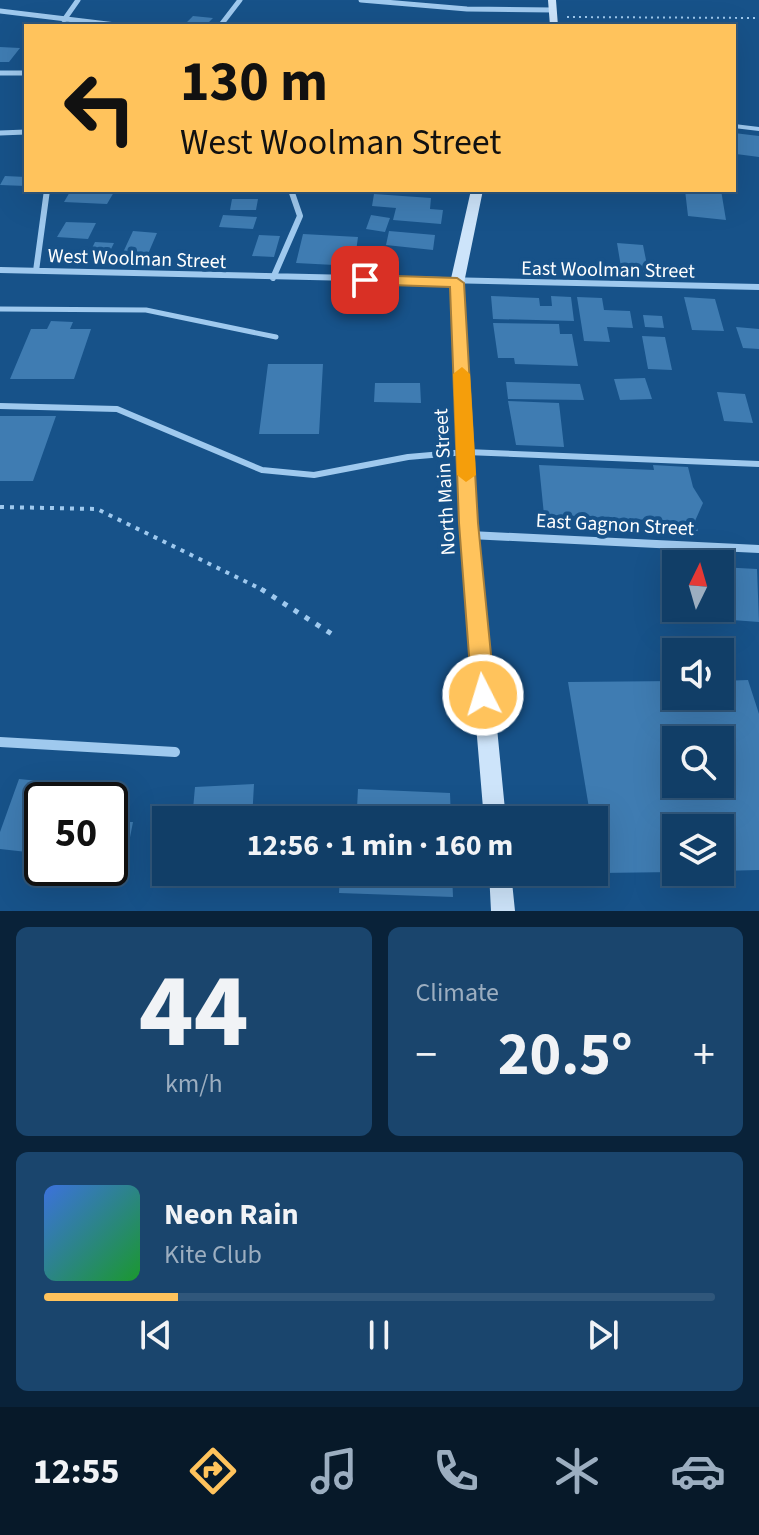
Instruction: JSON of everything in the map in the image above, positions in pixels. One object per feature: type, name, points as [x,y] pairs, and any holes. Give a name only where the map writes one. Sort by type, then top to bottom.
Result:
[{"type":"main road","name":"North Main Street","points":[[477,192],[457,283],[470,535],[494,806]]},
{"type":"main road","points":[[501,886],[503,911]]},
{"type":"street","points":[[64,20],[78,0]]},
{"type":"street","points":[[222,24],[240,0]]},
{"type":"street","points":[[361,0],[467,9],[552,5]]},
{"type":"street","points":[[0,11],[104,24]]},
{"type":"street","points":[[0,73],[24,73]]},
{"type":"street","points":[[0,133],[24,132]]},
{"type":"street","points":[[36,271],[47,192]]},
{"type":"street","points":[[273,278],[300,216],[292,192]]},
{"type":"street","name":"West Woolman Street","points":[[0,270],[457,283]]},
{"type":"street","name":"East Woolman Street","points":[[457,283],[759,287]]},
{"type":"street","name":"East Gagnon Street","points":[[470,535],[759,549]]},
{"type":"street","points":[[0,742],[175,752]]},
{"type":"lane","points":[[467,9],[469,0]]},
{"type":"lane","points":[[61,24],[64,20]]},
{"type":"lane","points":[[736,126],[759,129]]},
{"type":"lane","points":[[0,309],[146,310],[276,337]]},
{"type":"lane","points":[[0,406],[117,409],[262,470],[285,474],[314,475],[408,457],[466,452],[759,464]]},
{"type":"path","points":[[565,17],[759,18]]},
{"type":"path","points":[[0,507],[97,509],[283,600],[335,636]]},
{"type":"building","points":[[193,16],[213,18],[207,24],[186,23]]},
{"type":"building","points":[[0,47],[20,48],[9,62],[0,62]]},
{"type":"building","points":[[736,133],[759,136],[759,157],[736,154]]},
{"type":"building","points":[[5,176],[24,177],[24,186],[0,185]]},
{"type":"building","points":[[70,192],[114,192],[107,204],[64,202]]},
{"type":"building","points":[[685,192],[721,192],[726,220],[688,216]]},
{"type":"building","points":[[374,194],[431,198],[430,209],[443,210],[441,224],[393,220],[396,208],[372,206]]},
{"type":"building","points":[[232,199],[258,199],[256,210],[230,210]]},
{"type":"building","points":[[223,215],[257,217],[253,229],[219,227]]},
{"type":"building","points":[[371,215],[390,218],[385,232],[366,229]]},
{"type":"building","points":[[66,222],[96,223],[88,239],[57,237]]},
{"type":"building","points":[[133,231],[157,233],[145,261],[120,259]]},
{"type":"building","points":[[389,231],[435,235],[433,250],[386,245]]},
{"type":"building","points":[[303,234],[358,237],[354,266],[296,263]]},
{"type":"building","points":[[259,235],[280,236],[274,257],[252,256]]},
{"type":"building","points":[[95,242],[114,243],[107,257],[88,256]]},
{"type":"building","points":[[617,243],[643,245],[649,275],[622,273]]},
{"type":"building","points":[[491,296],[539,298],[540,306],[552,306],[551,296],[571,297],[574,321],[493,319]]},
{"type":"building","points":[[577,297],[602,298],[604,310],[630,311],[633,328],[607,327],[610,342],[584,341]]},
{"type":"building","points":[[684,297],[715,299],[724,331],[692,330]]},
{"type":"building","points":[[643,315],[662,316],[664,328],[645,327]]},
{"type":"building","points":[[51,321],[73,322],[70,329],[91,329],[74,379],[10,379],[31,329],[47,329]]},
{"type":"building","points":[[493,323],[559,324],[560,334],[572,334],[578,366],[515,364],[514,358],[498,358]]},
{"type":"building","points":[[736,327],[759,329],[759,349],[743,348]]},
{"type":"building","points":[[642,336],[665,337],[672,370],[648,369]]},
{"type":"building","points":[[268,364],[323,364],[319,434],[259,434]]},
{"type":"building","points":[[645,378],[652,399],[620,400],[614,379]]},
{"type":"building","points":[[506,382],[580,384],[584,400],[508,399]]},
{"type":"building","points":[[375,383],[420,383],[421,403],[374,402]]},
{"type":"building","points":[[717,392],[745,394],[753,423],[724,421]]},
{"type":"building","points":[[508,401],[559,403],[564,447],[516,445]]},
{"type":"building","points":[[0,416],[56,416],[33,481],[0,481]]},
{"type":"building","points":[[539,465],[654,470],[653,465],[688,467],[693,487],[703,503],[695,521],[698,531],[654,529],[652,520],[544,515]]},
{"type":"building","points":[[734,568],[757,569],[759,622],[734,620]]},
{"type":"building","points":[[734,680],[748,680],[759,714],[759,870],[734,871],[734,814],[662,814],[662,872],[608,873],[608,806],[589,806],[568,682],[662,681],[662,710],[734,710]]},
{"type":"building","points":[[19,779],[49,782],[24,782],[24,852],[0,849],[0,832]]},
{"type":"building","points":[[254,784],[253,806],[193,806],[195,787]]},
{"type":"building","points":[[358,789],[450,793],[450,806],[357,806]]},
{"type":"building","points":[[128,822],[133,822],[128,848]]},
{"type":"building","points":[[339,886],[453,886],[453,897],[339,893]]},
{"type":"slow traffic","points":[[462,374],[466,475]]},
{"type":"route","points":[[365,280],[457,283],[468,523],[483,695]]}]
